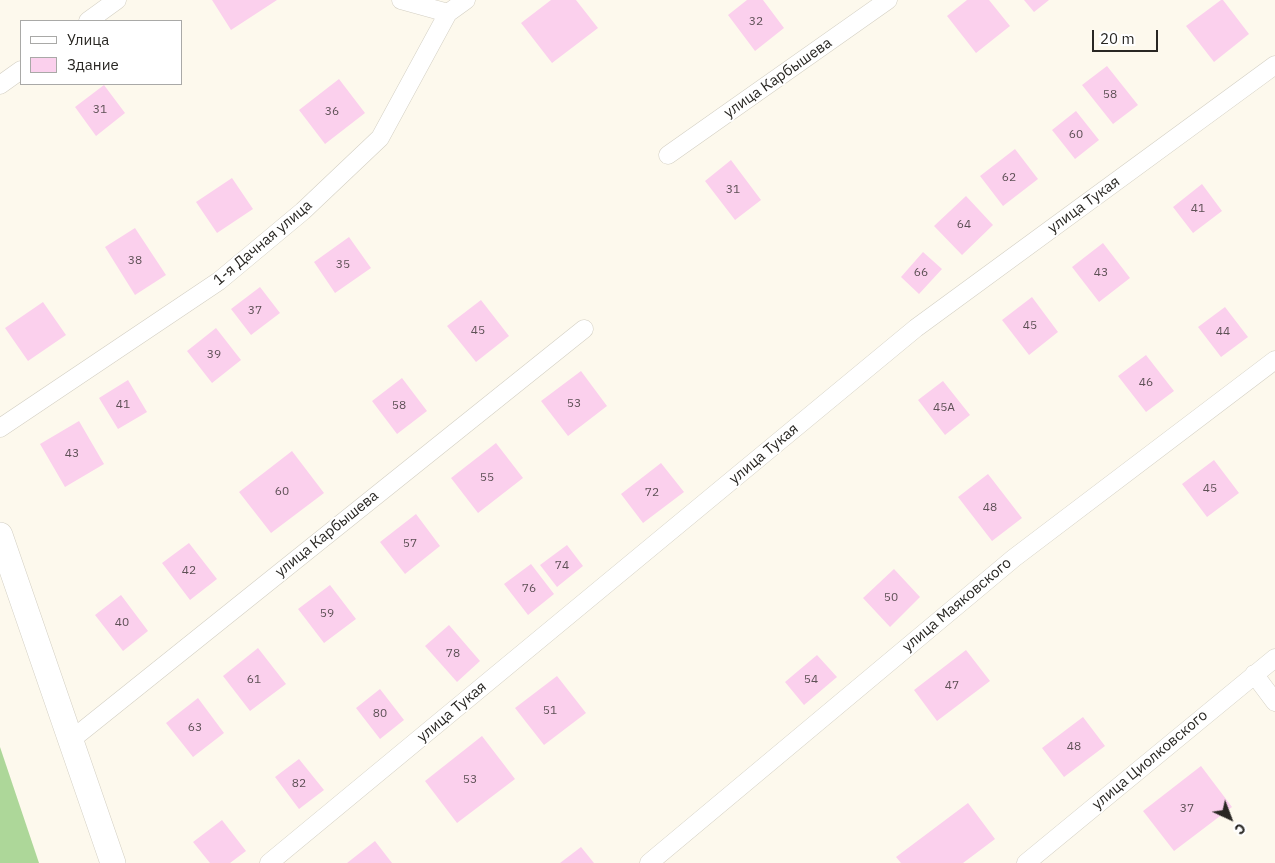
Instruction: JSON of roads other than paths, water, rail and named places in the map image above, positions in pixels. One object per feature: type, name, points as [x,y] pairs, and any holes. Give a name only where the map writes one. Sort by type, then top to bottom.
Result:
[{"type":"street","points":[[89,20],[117,0]]},
{"type":"street","points":[[401,0],[448,13]]},
{"type":"street","name":"1-я Дачная улица","points":[[0,428],[219,281],[303,211],[380,138],[448,13],[466,0]]},
{"type":"street","name":"улица Карбышева","points":[[668,155],[888,0]]},
{"type":"street","name":"улица Тукая","points":[[269,863],[916,328],[1275,65]]},
{"type":"street","points":[[0,85],[20,71]]},
{"type":"street","name":"улица Карбышева","points":[[71,740],[584,329]]},
{"type":"street","name":"улица Маяковского","points":[[650,863],[1014,558],[1275,360]]},
{"type":"street","points":[[0,535],[114,863]]},
{"type":"street","name":"улица Циолковского","points":[[1026,863],[1275,658]]},
{"type":"street","points":[[1254,674],[1275,702]]}]
